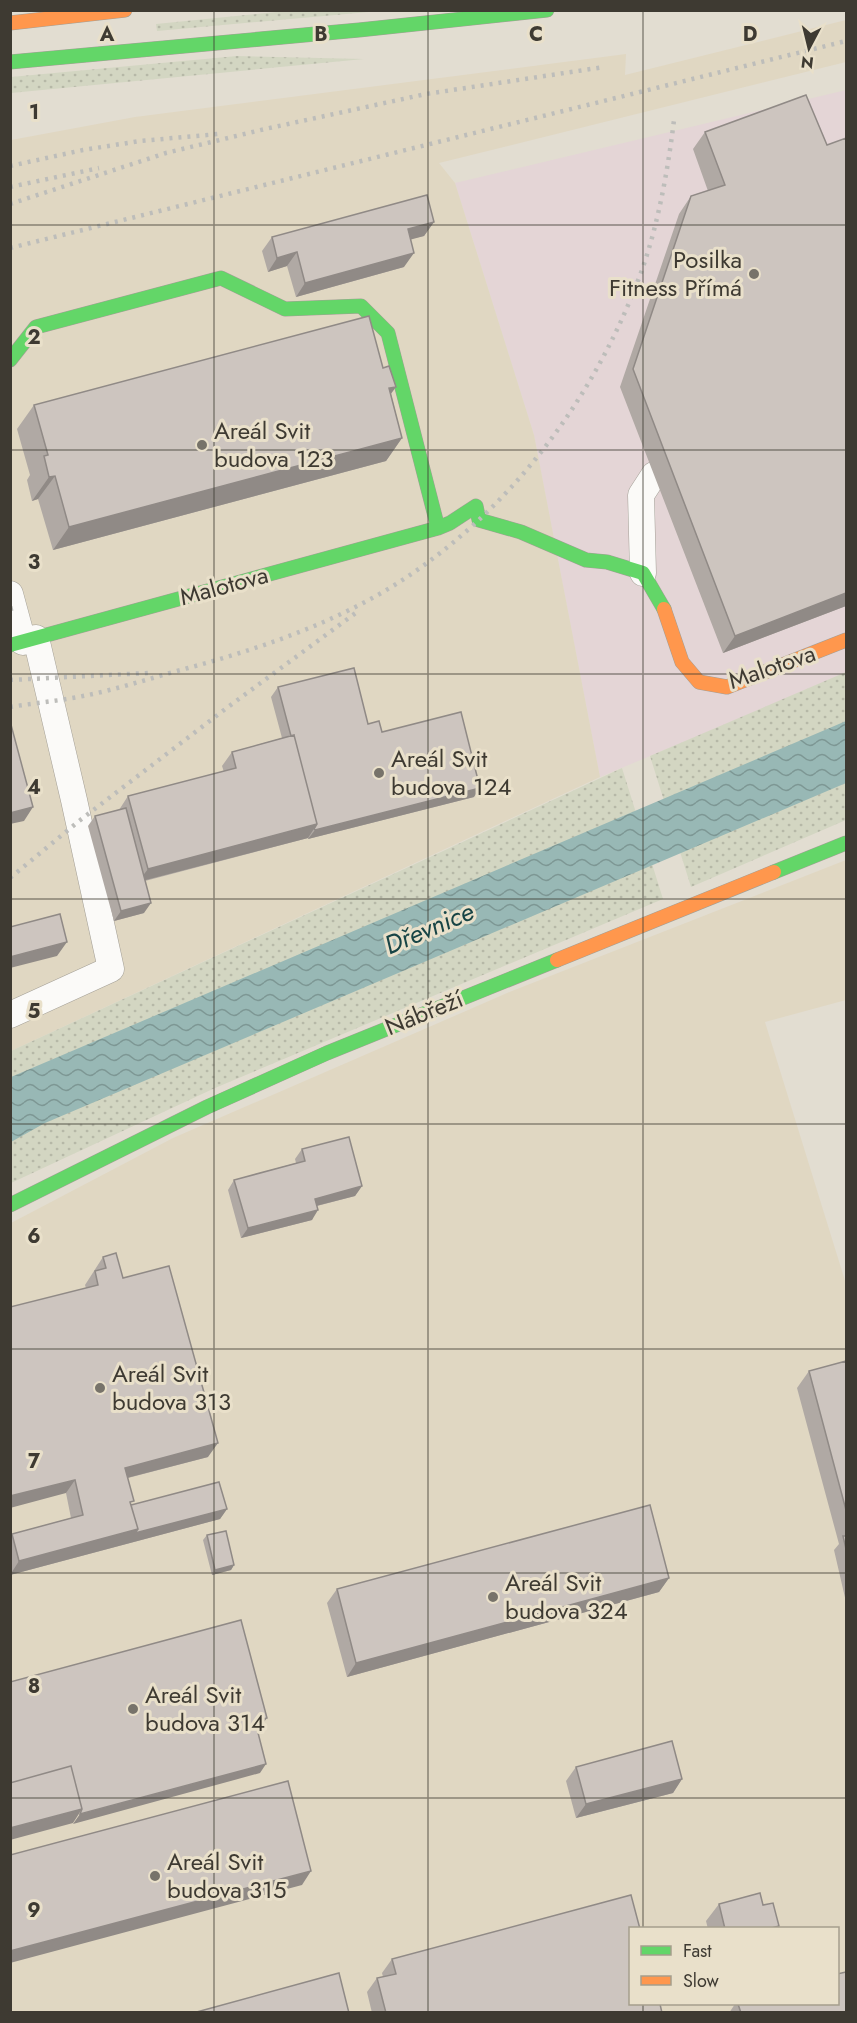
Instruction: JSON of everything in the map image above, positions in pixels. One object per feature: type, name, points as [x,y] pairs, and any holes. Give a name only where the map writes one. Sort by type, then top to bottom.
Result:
[{"type":"street","points":[[10,22],[125,10]]},
{"type":"street","points":[[10,62],[547,10]]},
{"type":"street","points":[[10,360],[36,327],[222,278],[285,309],[361,306],[388,333],[438,528]]},
{"type":"street","points":[[643,573],[641,495],[654,475]]},
{"type":"street","name":"Malotova","points":[[23,642],[438,528],[450,524],[476,506],[479,520],[521,532],[586,560],[607,562],[643,573],[662,604],[682,662],[699,682],[727,687],[846,640]]},
{"type":"street","points":[[10,594],[23,642],[74,800],[111,969],[10,1015]]},
{"type":"street","name":"Nábřeží","points":[[10,1205],[207,1107],[327,1053],[846,843]]},
{"type":"shaded area","points":[[846,20],[846,62],[439,163],[455,183],[534,435],[600,777],[11,1051],[11,140],[135,117],[626,54],[625,75]]},
{"type":"shaded area","points":[[846,90],[846,674],[600,777],[534,435],[455,183]]},
{"type":"shaded area","points":[[846,860],[846,1000],[765,1022],[846,1284],[846,2012],[11,2012],[11,1223],[173,1138],[512,991]]},
{"type":"green space","points":[[296,10],[380,11],[157,31],[156,24]]},
{"type":"green space","points":[[237,56],[364,59],[11,93],[11,77]]},
{"type":"green space","points":[[846,672],[846,820],[691,887],[650,756]]},
{"type":"green space","points":[[622,768],[663,899],[215,1088],[11,1183],[11,1051]]},
{"type":"water","name":"Dřevnice","points":[[846,721],[846,783],[45,1123],[11,1142],[11,1077]]},
{"type":"building","points":[[806,95],[827,145],[846,138],[846,593],[735,636],[633,369],[691,196],[725,185],[705,132]]},
{"type":"building","points":[[427,195],[434,222],[408,229],[414,253],[305,283],[297,252],[277,258],[272,237]]},
{"type":"building","name":"Areál Svit budova 123","points":[[369,316],[383,368],[389,366],[396,387],[389,388],[402,438],[69,527],[55,476],[49,477],[44,456],[48,455],[34,405]]},
{"type":"building","name":"Areál Svit budova 124","points":[[354,668],[368,724],[379,721],[382,732],[461,712],[480,788],[315,830],[317,824],[294,735],[291,736],[278,687]]},
{"type":"building","points":[[10,721],[33,807],[10,813]]},
{"type":"building","points":[[294,735],[317,824],[148,869],[128,796],[236,768],[232,752]]},
{"type":"building","points":[[126,808],[151,903],[121,911],[95,816]]},
{"type":"building","points":[[60,914],[67,942],[10,957],[10,927]]},
{"type":"building","points":[[349,1137],[362,1186],[315,1199],[318,1210],[248,1228],[234,1180],[305,1161],[302,1149]]},
{"type":"building","name":"Areál Svit budova 313","points":[[116,1253],[123,1278],[169,1266],[218,1443],[125,1468],[134,1501],[130,1502],[138,1529],[19,1561],[12,1534],[83,1515],[75,1480],[10,1496],[10,1307],[98,1285],[95,1271],[106,1268],[103,1257]]},
{"type":"building","points":[[846,1361],[846,1510],[809,1371]]},
{"type":"building","points":[[219,1482],[227,1509],[135,1533],[138,1529],[131,1505]]},
{"type":"building","name":"Areál Svit budova 324","points":[[650,1505],[669,1578],[356,1663],[337,1589]]},
{"type":"building","points":[[226,1531],[234,1565],[215,1570],[207,1535]]},
{"type":"building","name":"Areál Svit budova 314","points":[[241,1620],[267,1718],[255,1721],[266,1764],[80,1814],[82,1809],[71,1766],[10,1783],[10,1682]]},
{"type":"building","points":[[672,1741],[682,1779],[586,1804],[576,1767]]},
{"type":"building","points":[[71,1766],[82,1809],[10,1828],[10,1783]]},
{"type":"building","name":"Areál Svit budova 315","points":[[288,1781],[311,1871],[10,1951],[10,1855]]},
{"type":"building","points":[[760,1893],[763,1905],[773,1903],[779,1926],[725,1927],[719,1904]]},
{"type":"building","points":[[631,1895],[639,1927],[629,1927],[629,2005],[660,2005],[662,2013],[386,2013],[377,1978],[396,1974],[392,1959]]},
{"type":"building","points":[[846,1972],[846,2013],[741,2013],[738,2005],[839,2005],[839,1974]]},
{"type":"building","points":[[339,1973],[349,2013],[193,2013]]},
{"type":"railway","points":[[10,248],[846,41]]},
{"type":"railway","points":[[10,204],[166,153],[265,129],[426,94],[604,67]]},
{"type":"railway","points":[[10,707],[106,691],[233,655],[315,626],[368,601],[393,586],[435,557],[475,524],[545,448],[575,405],[624,315],[654,231],[666,176],[674,120]]},
{"type":"railway","points":[[10,166],[83,150],[140,141],[218,134]]},
{"type":"railway","points":[[10,187],[99,168]]},
{"type":"railway","points":[[10,609],[14,608]]},
{"type":"railway","points":[[10,878],[79,821],[357,612]]},
{"type":"railway","points":[[10,680],[148,673]]},
{"type":"traffic: fast","points":[[10,62],[547,10]]},
{"type":"traffic: fast","points":[[10,360],[36,327],[221,278],[285,309],[361,306],[388,333],[438,528]]},
{"type":"traffic: fast","points":[[10,645],[438,528],[476,506],[479,520],[521,532],[586,560],[607,562],[643,573],[664,609]]},
{"type":"traffic: fast","points":[[774,872],[846,843]]},
{"type":"traffic: fast","points":[[10,1205],[207,1107],[327,1053],[557,960]]},
{"type":"traffic: slow","points":[[10,23],[125,10]]},
{"type":"traffic: slow","points":[[664,609],[682,662],[699,682],[727,687],[846,640]]},
{"type":"traffic: slow","points":[[557,960],[774,872]]},
{"type":"place","name":"Posilka Fitness Přímá","points":[[754,274]]},
{"type":"place","name":"Areál Svit budova 123","points":[[202,445]]},
{"type":"place","name":"Areál Svit budova 124","points":[[379,773]]},
{"type":"place","name":"Areál Svit budova 313","points":[[100,1388]]},
{"type":"place","name":"Areál Svit budova 324","points":[[493,1597]]},
{"type":"place","name":"Areál Svit budova 314","points":[[133,1709]]},
{"type":"place","name":"Areál Svit budova 315","points":[[155,1876]]}]
